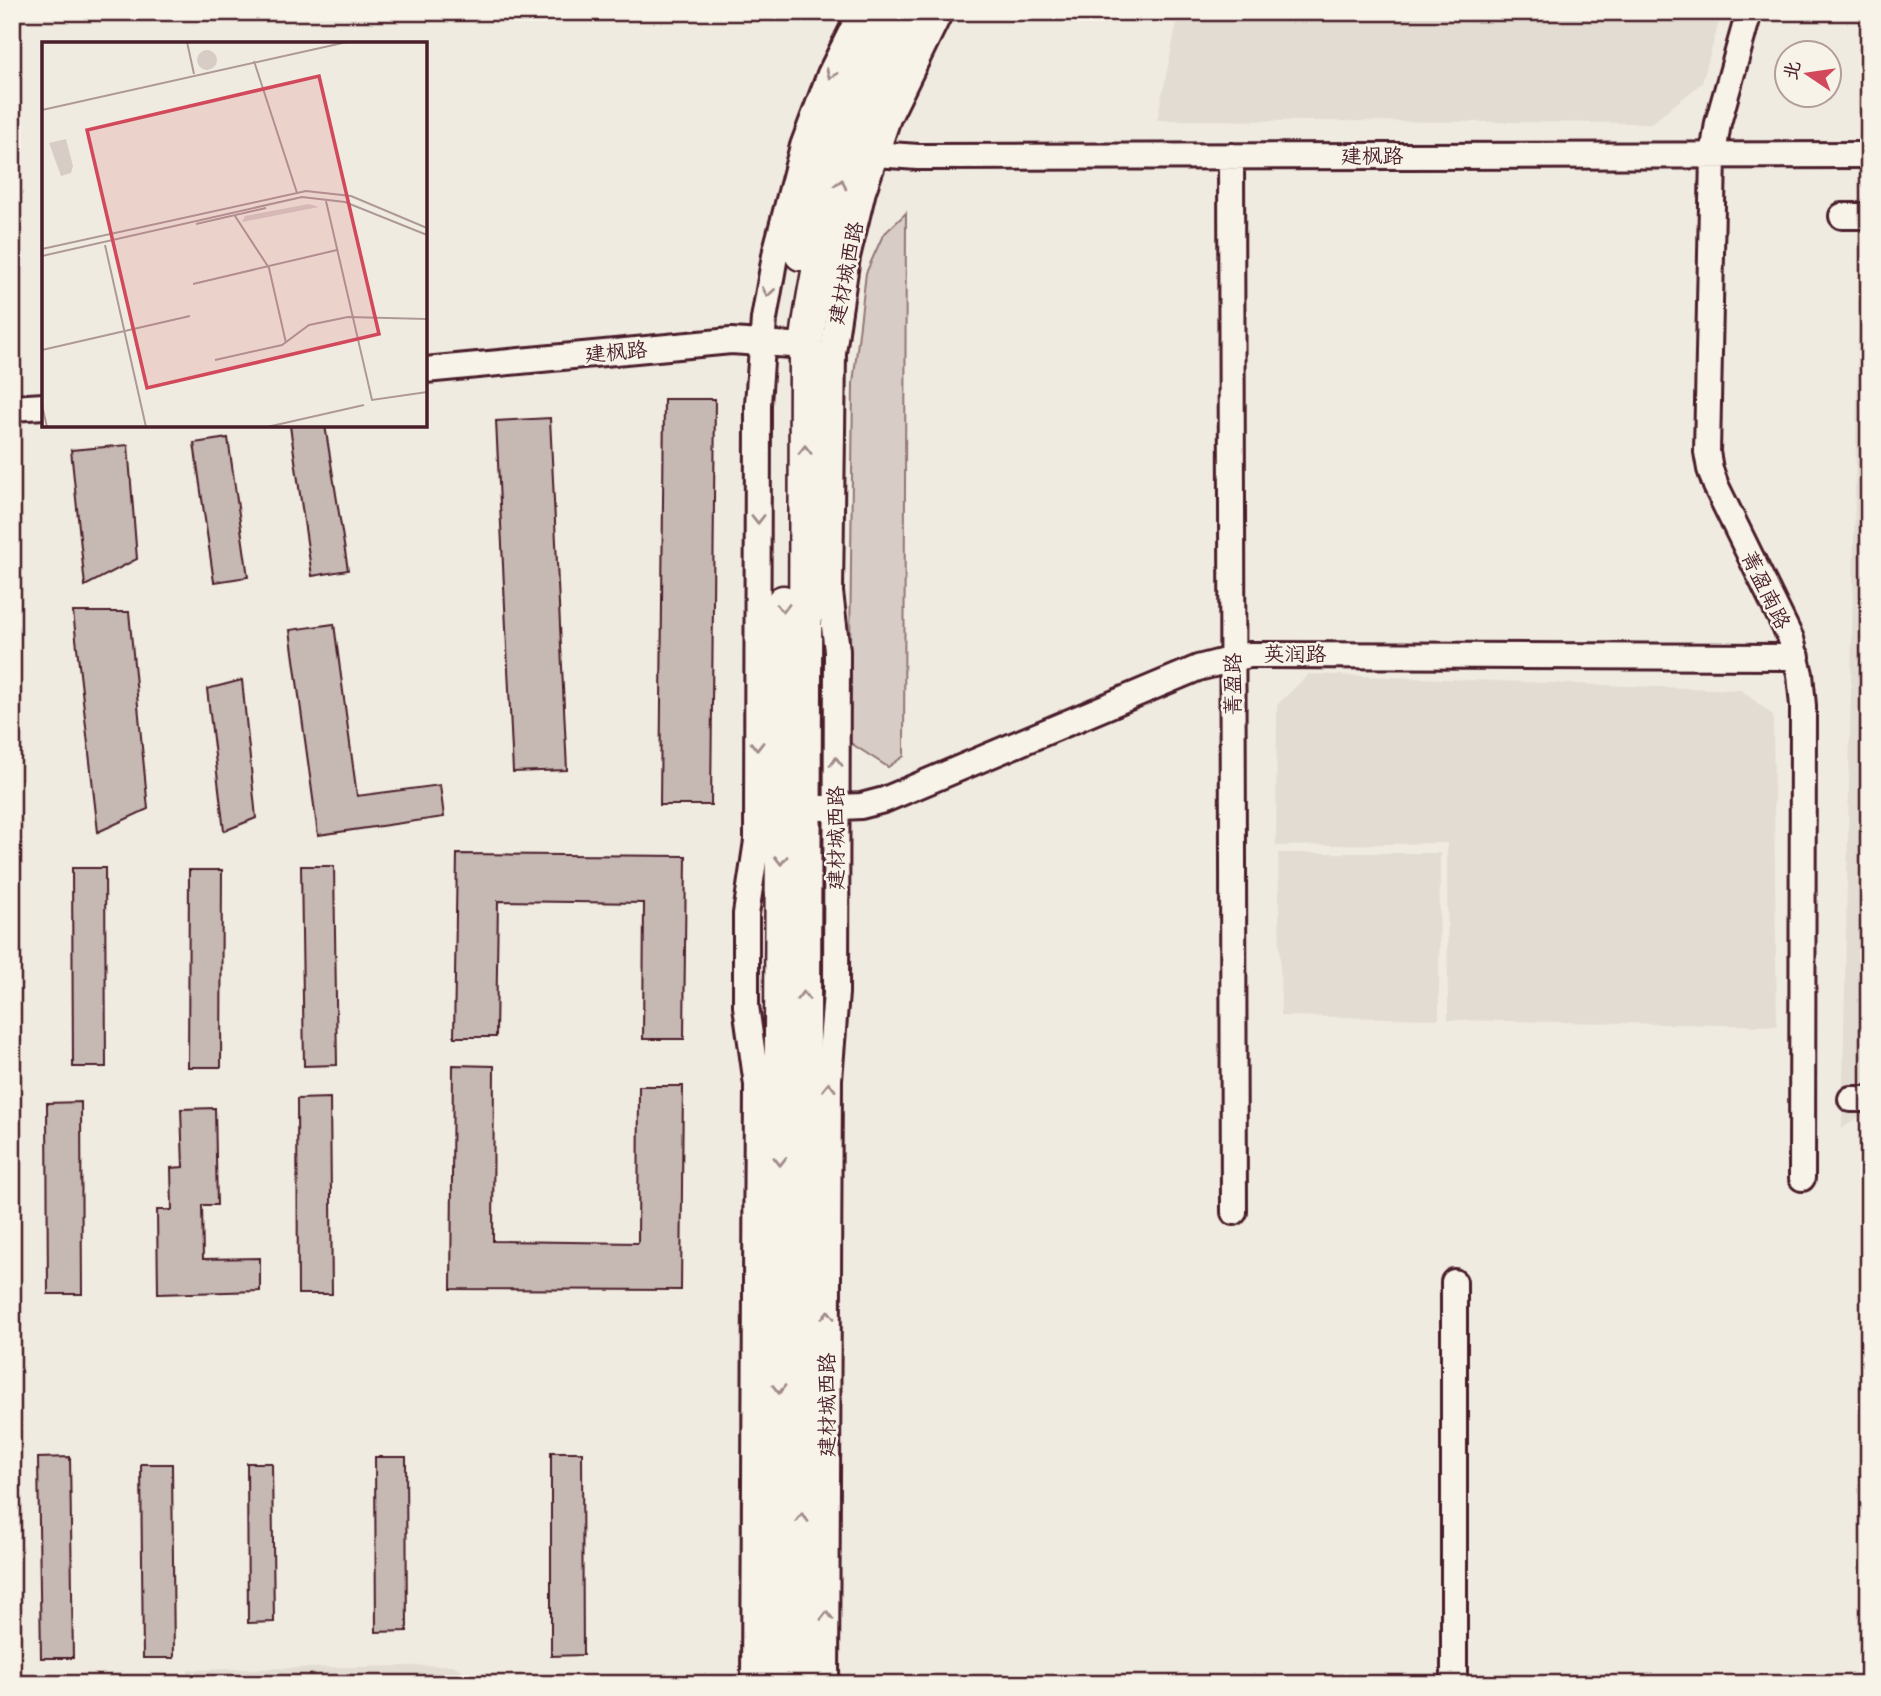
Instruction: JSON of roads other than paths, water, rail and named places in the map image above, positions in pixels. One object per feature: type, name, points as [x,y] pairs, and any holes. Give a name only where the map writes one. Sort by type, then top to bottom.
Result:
[{"type":"main road","name":"建材城西路","points":[[802,1684],[793,808],[785,344],[805,235],[826,153],[856,76],[887,12]]},
{"type":"main road","name":"建材城西路","points":[[785,344],[816,281],[854,144],[879,82],[915,12]]},
{"type":"main road","name":"建材城西路","points":[[778,1684],[793,808]]},
{"type":"street","name":"建材城西路","points":[[754,1684],[757,1085],[746,1006],[746,914],[757,841],[758,404],[785,344],[770,279],[793,180],[825,87],[860,12]]},
{"type":"street","name":"建材城西路","points":[[826,1684],[828,1092],[836,993],[837,650],[830,592],[831,385],[838,306],[863,191],[905,80],[940,12]]},
{"type":"street","name":"菁盈南路","points":[[1749,12],[1718,123],[1713,155],[1707,435],[1710,468],[1724,503],[1791,639],[1797,657],[1803,706],[1802,1178]]},
{"type":"street","name":"建枫路","points":[[875,154],[918,157],[1869,155]]},
{"type":"street","name":"菁盈路","points":[[1231,156],[1234,1212]]},
{"type":"street","points":[[816,281],[855,212],[863,191]]},
{"type":"street","points":[[1842,216],[1869,216]]},
{"type":"street","name":"建枫路","points":[[427,370],[731,341],[785,344]]},
{"type":"street","points":[[12,408],[42,405]]},
{"type":"street","name":"英润路","points":[[793,808],[861,806],[884,800],[1199,668],[1233,658],[1266,653],[1797,657]]},
{"type":"street","points":[[1454,1282],[1454,1684]]}]
